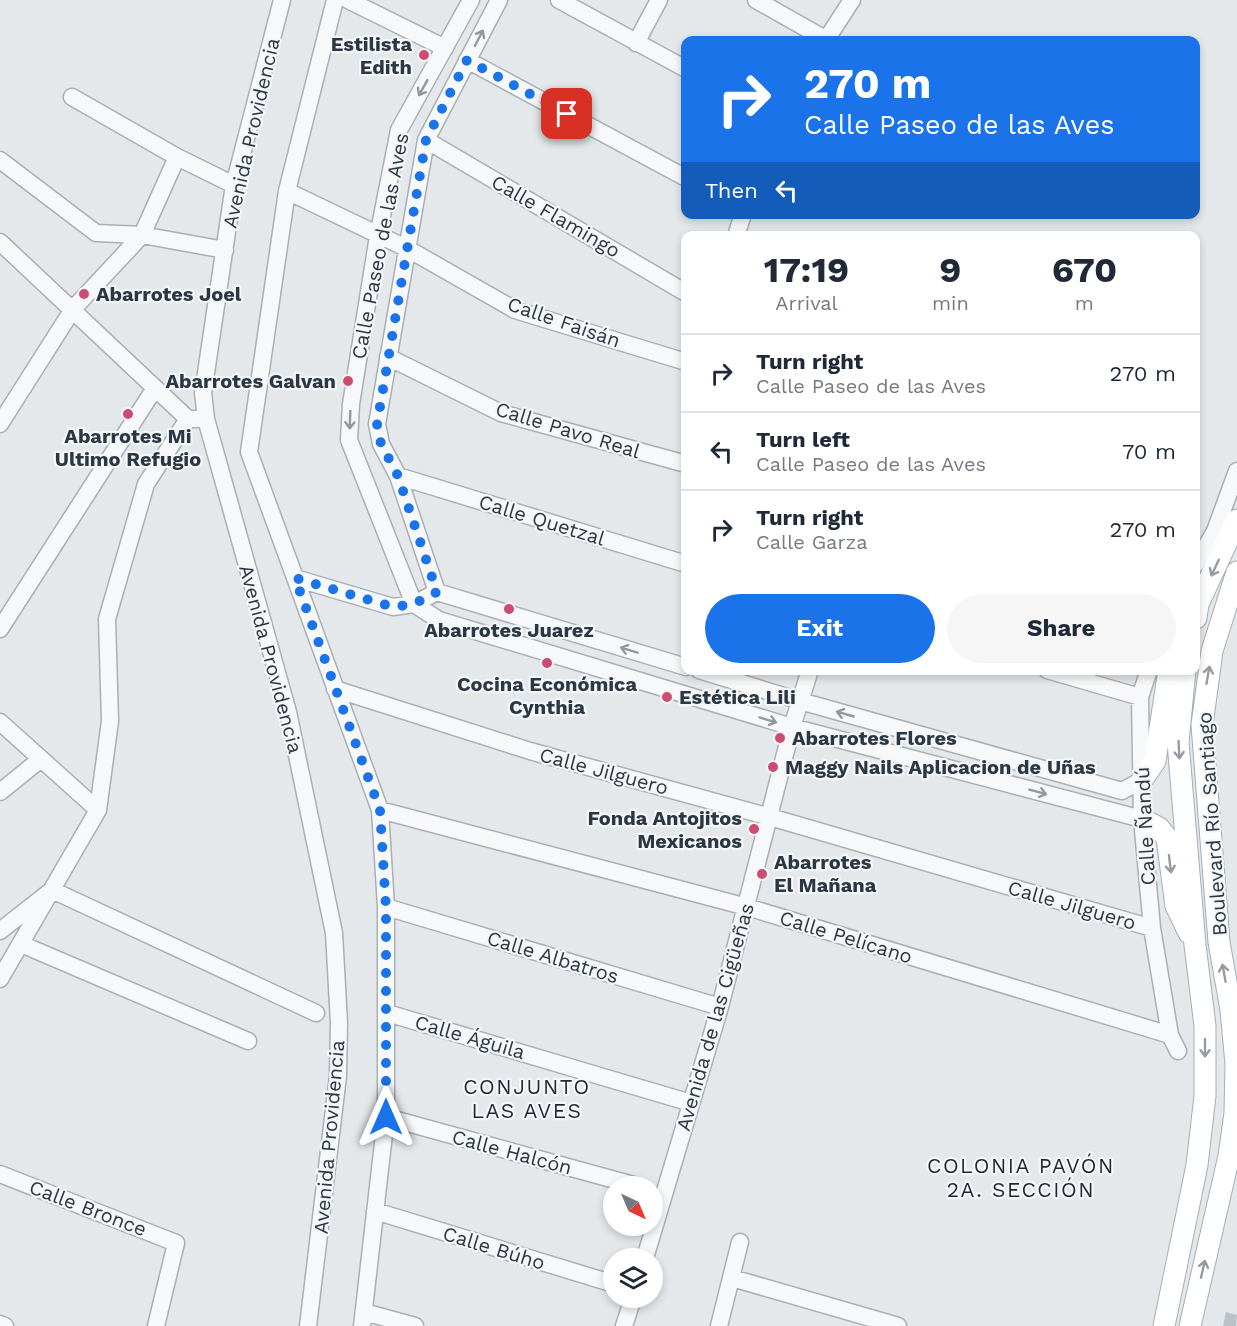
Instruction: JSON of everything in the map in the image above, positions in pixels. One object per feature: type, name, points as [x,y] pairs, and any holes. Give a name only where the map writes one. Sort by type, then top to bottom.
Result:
[{"type":"main road","points":[[1200,601],[1237,520]]},
{"type":"main road","name":"Boulevard Río Santiago","points":[[1190,1326],[1229,1156],[1235,1113],[1236,1064],[1231,1010],[1219,942],[1202,725],[1212,651],[1232,594],[1237,572]]},
{"type":"main road","points":[[1142,780],[1155,761],[1168,675]]},
{"type":"main road","name":"Boulevard Río Santiago","points":[[1164,1326],[1197,1165],[1205,1096],[1205,1026],[1195,945],[1178,742],[1185,675]]},
{"type":"main road","points":[[1142,819],[1159,828],[1167,838],[1176,906],[1195,945],[1219,942]]},
{"type":"street","name":"Avenida Providencia","points":[[282,0],[234,185],[203,393],[206,419],[288,712],[334,933],[339,1023],[338,1076],[308,1326]]},
{"type":"street","points":[[335,0],[287,191],[249,452],[380,810],[386,908],[386,1117],[363,1319],[416,1326]]},
{"type":"street","points":[[348,0],[445,48]]},
{"type":"street","name":"Calle Paseo de las Aves","points":[[414,604],[349,440],[351,404],[378,236],[399,130],[471,0]]},
{"type":"street","name":"Calle Paseo de las Aves","points":[[437,592],[398,476],[381,444],[377,424],[426,140],[499,0]]},
{"type":"street","points":[[560,0],[681,66]]},
{"type":"street","points":[[636,43],[659,0]]},
{"type":"street","points":[[756,0],[820,36]]},
{"type":"street","points":[[830,36],[852,0]]},
{"type":"street","points":[[467,60],[681,175]]},
{"type":"street","points":[[72,97],[177,157],[234,185]]},
{"type":"street","name":"Calle Flamingo","points":[[426,140],[681,290]]},
{"type":"street","points":[[0,424],[73,309],[142,236],[177,157]]},
{"type":"street","points":[[0,159],[96,233],[142,236],[225,250]]},
{"type":"street","name":"Calle Faisán","points":[[287,191],[408,249],[515,310],[681,360]]},
{"type":"street","points":[[0,242],[188,419],[206,419]]},
{"type":"street","name":"Calle Pavo Real","points":[[388,357],[501,413],[681,463]]},
{"type":"street","points":[[0,629],[155,388]]},
{"type":"street","points":[[0,979],[98,810],[111,721],[107,619],[146,484],[188,419]]},
{"type":"street","points":[[1200,557],[1215,531],[1237,471]]},
{"type":"street","name":"Calle Quetzal","points":[[398,476],[681,562]]},
{"type":"street","points":[[295,578],[393,607],[414,604],[437,592],[681,665]]},
{"type":"street","points":[[414,604],[439,620],[792,727],[1142,819]]},
{"type":"street","points":[[715,675],[1122,791],[1142,780]]},
{"type":"street","name":"Avenida de las Cigüeñas","points":[[663,1181],[692,1103],[720,1007],[792,727],[808,675]]},
{"type":"street","points":[[1064,675],[1140,698]]},
{"type":"street","name":"Calle Ñandú","points":[[1147,675],[1140,698],[1142,819],[1152,928],[1170,1035],[1178,1051]]},
{"type":"street","name":"Calle Jilguero","points":[[335,689],[531,751],[770,817],[1152,928]]},
{"type":"street","points":[[0,722],[98,810]]},
{"type":"street","points":[[0,792],[41,759]]},
{"type":"street","name":"Calle Pelícano","points":[[380,810],[747,908],[1170,1035]]},
{"type":"street","points":[[0,931],[52,890]]},
{"type":"street","points":[[52,890],[316,1013]]},
{"type":"street","name":"Calle Albatros","points":[[386,908],[720,1007]]},
{"type":"street","points":[[21,944],[248,1041]]},
{"type":"street","name":"Calle Águila","points":[[387,1013],[692,1103]]},
{"type":"street","name":"Calle Halcón","points":[[386,1117],[603,1177]]},
{"type":"street","name":"Calle Bronce","points":[[0,1174],[176,1242],[156,1326]]},
{"type":"street","name":"Calle Búho","points":[[375,1211],[603,1281]]},
{"type":"street","points":[[719,1326],[740,1242]]},
{"type":"street","points":[[732,1278],[898,1326]]},
{"type":"street","points":[[624,1326],[630,1308]]},
{"type":"street","points":[[0,1324],[5,1326]]},
{"type":"building","points":[[1226,1312],[1237,1315],[1236,1326],[1223,1326]]},
{"type":"place","name":"Estilista Edith","points":[[424,55]]},
{"type":"place","name":"Abarrotes Joel","points":[[84,294]]},
{"type":"place","name":"Abarrotes Galvan","points":[[348,381]]},
{"type":"place","name":"Abarrotes Mi Ultimo Refugio","points":[[128,414]]},
{"type":"place","name":"Abarrotes Juarez","points":[[509,609]]},
{"type":"place","name":"Cocina Económica Cynthia","points":[[547,663]]},
{"type":"place","name":"Estética Lili","points":[[667,697]]},
{"type":"place","name":"Abarrotes Flores","points":[[780,738]]},
{"type":"place","name":"Maggy Nails Aplicacion de Uñas","points":[[773,767]]},
{"type":"place","name":"Fonda Antojitos Mexicanos","points":[[754,829]]},
{"type":"place","name":"Abarrotes El Mañana","points":[[762,874]]},
{"type":"district","name":"CONJUNTO LAS AVES","points":[[527,1098]]},
{"type":"district","name":"COLONIA PAVÓN 2A. SECCIÓN","points":[[1021,1177]]},
{"type":"route","points":[[386,1117],[386,908],[380,810],[295,578],[393,607],[414,604],[437,592],[398,476],[381,444],[377,424],[426,140],[467,60],[567,114]]}]
